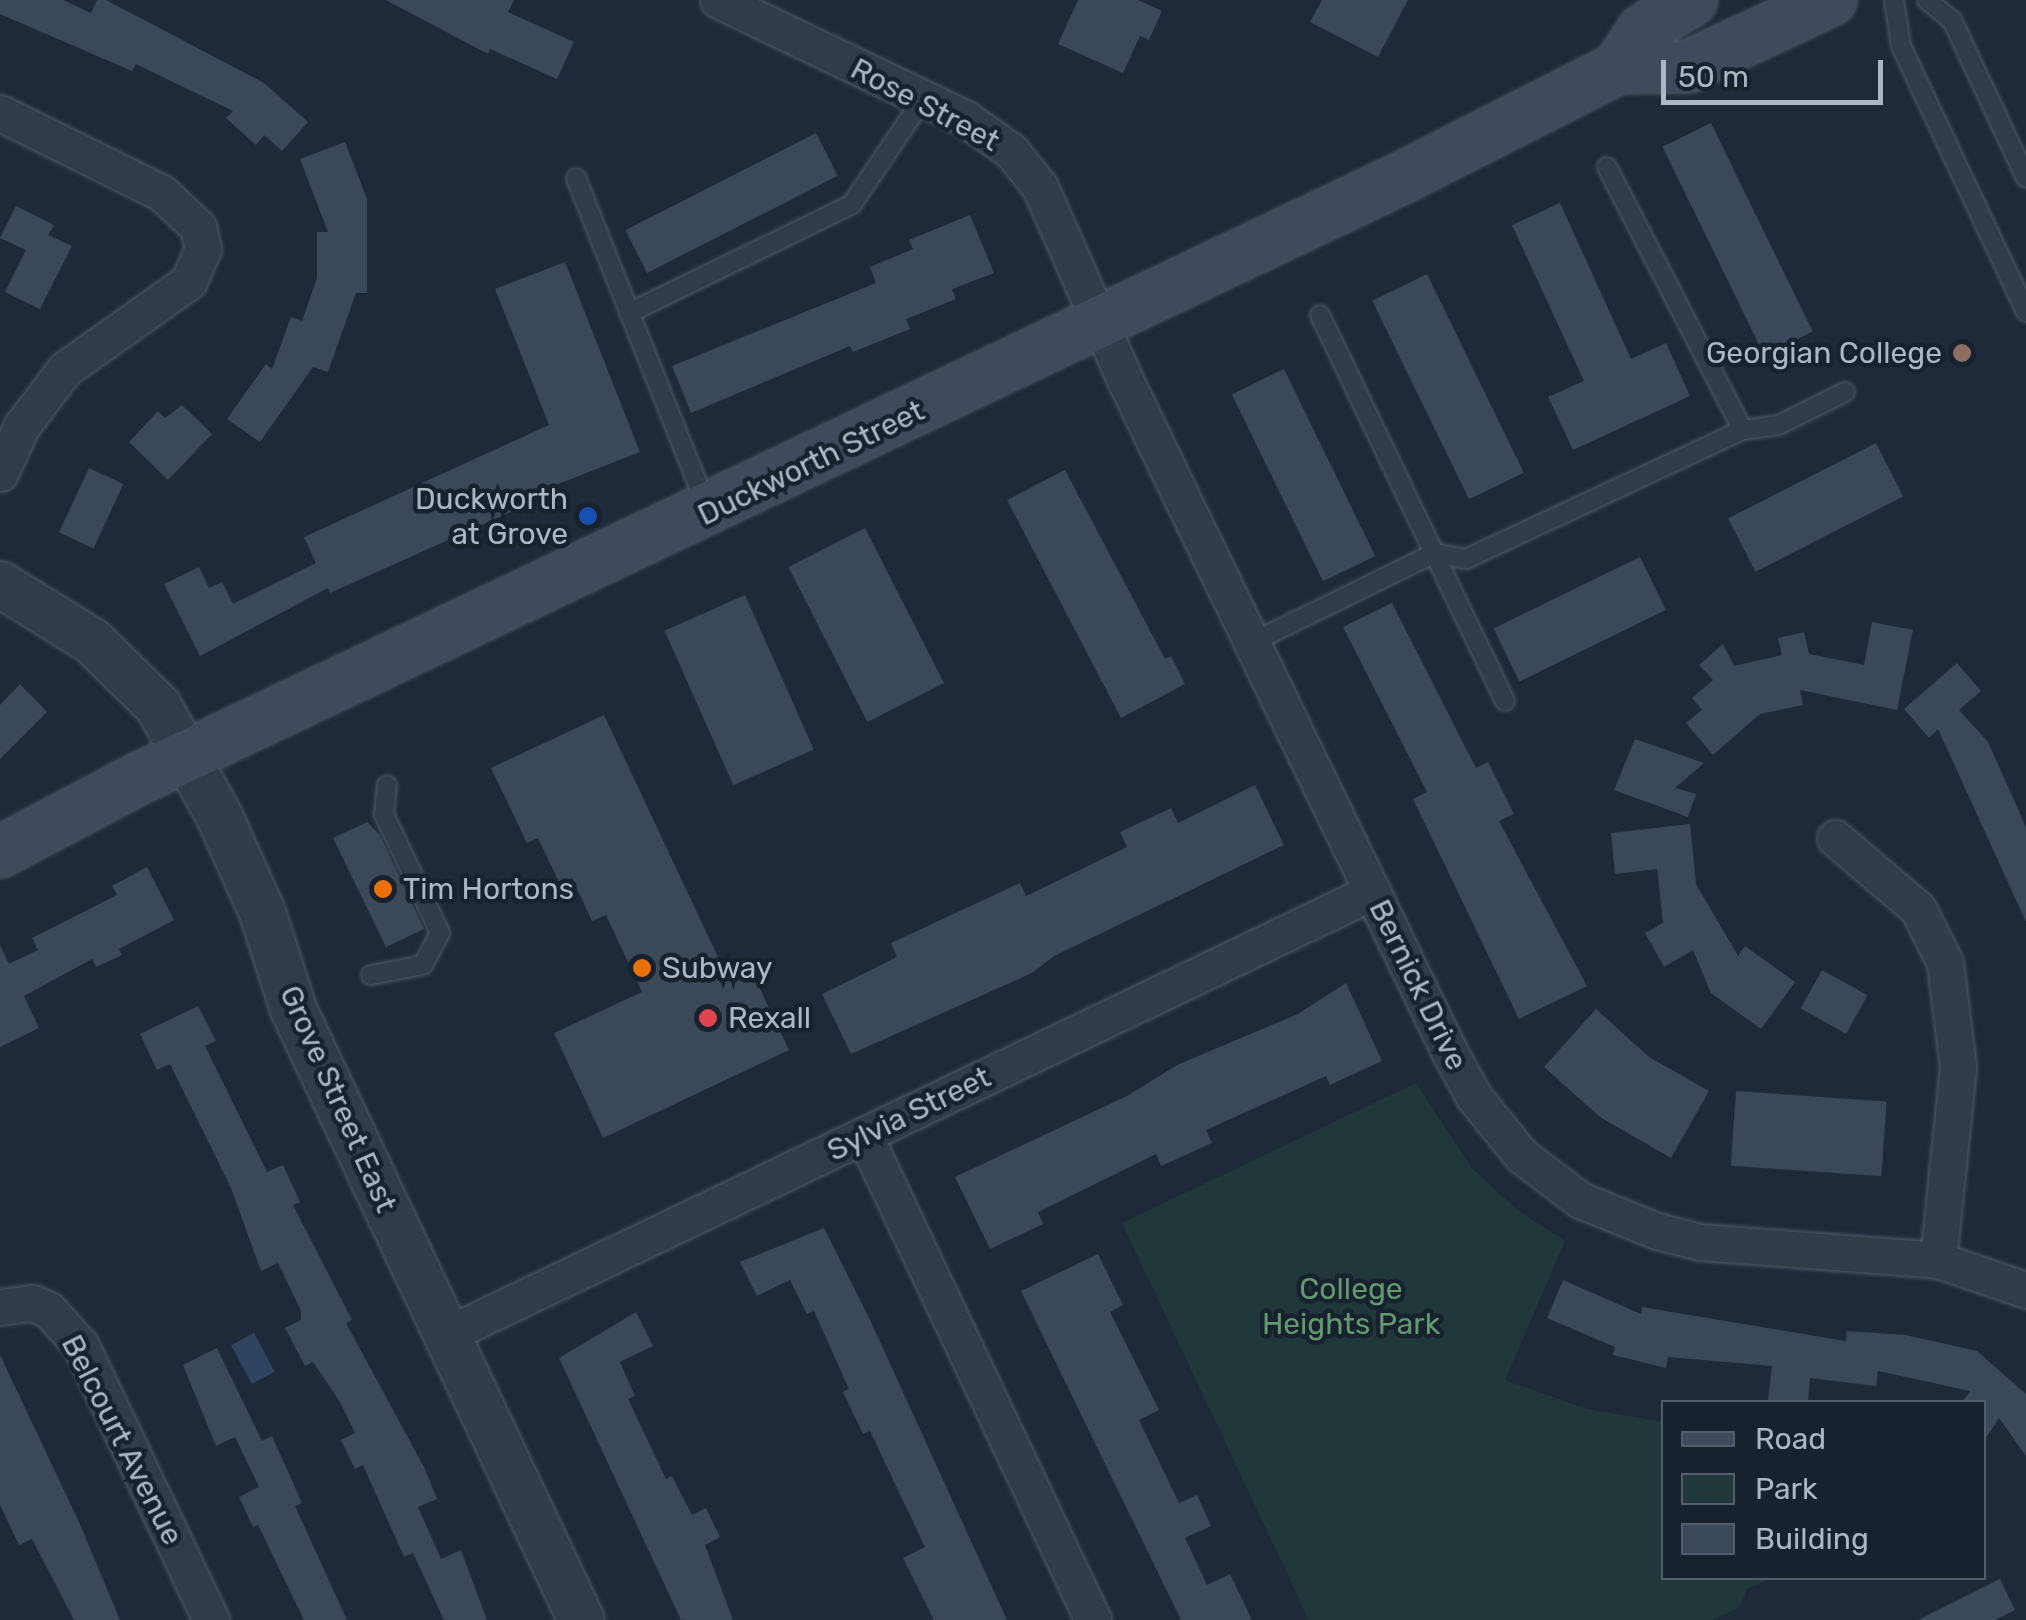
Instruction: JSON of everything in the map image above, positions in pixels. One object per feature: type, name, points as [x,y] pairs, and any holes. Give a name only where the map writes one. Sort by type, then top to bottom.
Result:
[{"type":"main road","name":"Duckworth Street","points":[[1618,68],[1643,30],[1692,0]]},
{"type":"main road","name":"Duckworth Street","points":[[0,852],[186,757],[1100,324],[1618,68],[1688,67],[1830,0]]},
{"type":"street","name":"Rose Street","points":[[718,0],[988,133],[1028,171],[1100,324]]},
{"type":"street","points":[[0,113],[162,193],[198,227],[202,249],[188,282],[66,369],[21,427],[0,473]]},
{"type":"street","name":"Bernick Drive","points":[[1100,324],[1250,643],[1474,1097],[1522,1156],[1580,1200],[1700,1242],[1938,1260],[2026,1290]]},
{"type":"street","name":"Grove Street East","points":[[0,584],[54,613],[126,671],[158,706],[262,912],[292,1009],[581,1620]]},
{"type":"street","points":[[1836,838],[1918,909],[1945,964],[1958,1067],[1938,1260]]},
{"type":"street","name":"Sylvia Street","points":[[446,1335],[1372,892]]},
{"type":"street","points":[[864,1135],[1092,1620]]},
{"type":"street","name":"Belcourt Avenue","points":[[0,1307],[34,1303],[49,1310],[81,1346],[211,1620]]},
{"type":"lane","points":[[1894,0],[1901,46],[2026,312]]},
{"type":"lane","points":[[1927,0],[1952,20],[2026,178]]},
{"type":"lane","points":[[629,314],[852,204],[923,99]]},
{"type":"lane","points":[[1607,168],[1744,430]]},
{"type":"lane","points":[[576,178],[709,512]]},
{"type":"lane","points":[[1320,315],[1504,701]]},
{"type":"lane","points":[[1250,643],[1435,553],[1466,559],[1744,430],[1779,425],[1845,392]]},
{"type":"lane","points":[[371,975],[424,965],[440,934],[384,814],[387,785]]},
{"type":"green space","name":"College Heights Park","points":[[1416,1083],[1471,1167],[1517,1210],[1565,1241],[1505,1380],[1587,1409],[1661,1422],[1661,1580],[1767,1580],[1747,1589],[1740,1607],[1712,1620],[1309,1620],[1122,1223]]},
{"type":"water","points":[[254,1333],[275,1372],[252,1384],[231,1345]]},
{"type":"building","points":[[0,0],[63,0],[91,13],[97,0],[106,0],[264,83],[308,122],[282,151],[264,135],[256,145],[226,118],[233,111],[136,64],[132,71],[0,14]]},
{"type":"building","points":[[386,0],[514,0],[508,12],[574,42],[557,79],[490,49],[488,54]]},
{"type":"building","points":[[1078,0],[1138,0],[1162,11],[1149,40],[1140,36],[1123,73],[1058,44]]},
{"type":"building","points":[[1322,0],[1408,0],[1378,57],[1310,22]]},
{"type":"building","points":[[1711,123],[1813,332],[1764,355],[1662,147]]},
{"type":"building","points":[[816,133],[838,176],[647,273],[625,230]]},
{"type":"building","points":[[345,142],[367,199],[367,293],[356,293],[328,372],[313,367],[260,442],[227,419],[266,364],[272,369],[291,317],[302,321],[317,278],[317,232],[328,232],[300,159]]},
{"type":"building","points":[[1560,203],[1631,359],[1666,343],[1690,396],[1573,450],[1548,397],[1584,381],[1512,225]]},
{"type":"building","points":[[16,206],[54,225],[48,235],[72,246],[40,309],[5,292],[26,250],[0,238]]},
{"type":"building","points":[[970,215],[994,273],[952,289],[956,299],[906,319],[910,329],[853,352],[850,346],[691,413],[672,366],[876,283],[870,267],[913,249],[909,240]]},
{"type":"building","points":[[565,262],[640,452],[543,490],[546,496],[330,593],[328,588],[200,656],[164,584],[199,567],[209,588],[222,582],[233,604],[316,563],[304,537],[549,425],[495,289]]},
{"type":"building","points":[[1427,274],[1524,473],[1469,499],[1372,301]]},
{"type":"building","points":[[1284,369],[1375,556],[1323,581],[1232,394]]},
{"type":"building","points":[[182,405],[212,434],[168,480],[129,442],[158,411],[165,418]]},
{"type":"building","points":[[1876,443],[1903,496],[1755,572],[1728,518]]},
{"type":"building","points":[[89,468],[123,484],[93,548],[59,532]]},
{"type":"building","points":[[1065,470],[1165,659],[1171,656],[1185,684],[1121,718],[1007,500]]},
{"type":"building","points":[[865,528],[944,683],[867,722],[788,567]]},
{"type":"building","points":[[1640,557],[1666,610],[1519,681],[1493,628]]},
{"type":"building","points":[[745,595],[814,749],[733,785],[665,631]]},
{"type":"building","points":[[1392,603],[1476,768],[1488,762],[1514,814],[1499,821],[1587,986],[1519,1019],[1413,799],[1427,792],[1343,627]]},
{"type":"building","points":[[1872,622],[1913,630],[1897,710],[1800,690],[1803,705],[1760,714],[1713,755],[1686,723],[1702,710],[1692,698],[1713,680],[1699,665],[1723,644],[1734,666],[1782,655],[1778,638],[1804,632],[1809,654],[1864,665]]},
{"type":"building","points":[[1957,663],[1981,691],[1959,710],[1988,742],[2026,827],[2026,922],[1938,729],[1929,738],[1904,709]]},
{"type":"building","points":[[20,684],[47,712],[0,759],[0,705]]},
{"type":"building","points":[[604,715],[727,976],[749,966],[789,1050],[603,1138],[554,1033],[642,992],[606,915],[592,921],[572,878],[560,884],[538,838],[527,843],[491,768]]},
{"type":"building","points":[[1635,739],[1704,763],[1675,788],[1696,794],[1688,817],[1614,790]]},
{"type":"building","points":[[1255,785],[1284,845],[1054,956],[1032,973],[851,1054],[822,994],[897,957],[891,943],[1020,883],[1026,896],[1127,847],[1120,832],[1171,808],[1178,823]]},
{"type":"building","name":"Tim Hortons","points":[[367,822],[380,835],[424,929],[386,947],[333,838]]},
{"type":"building","points":[[1690,824],[1696,884],[1738,956],[1745,946],[1795,982],[1761,1029],[1711,993],[1693,950],[1664,967],[1645,933],[1663,923],[1657,869],[1615,874],[1611,833]]},
{"type":"building","points":[[147,867],[174,920],[119,949],[122,955],[96,967],[92,959],[24,996],[39,1028],[0,1047],[0,945],[9,964],[38,950],[32,938],[117,895],[112,886]]},
{"type":"building","points":[[1822,970],[1867,995],[1846,1034],[1801,1008]]},
{"type":"building","points":[[1346,983],[1382,1061],[1330,1085],[1326,1076],[1206,1130],[1212,1143],[1161,1166],[1156,1154],[1038,1212],[1043,1224],[990,1249],[955,1177],[1129,1095],[1177,1065],[1298,1014]]},
{"type":"building","points":[[198,1006],[216,1041],[205,1046],[267,1172],[283,1165],[300,1202],[293,1205],[352,1320],[346,1323],[425,1469],[437,1499],[418,1507],[441,1559],[461,1550],[487,1620],[444,1620],[413,1553],[404,1557],[363,1465],[355,1469],[341,1440],[355,1433],[340,1402],[313,1362],[305,1366],[285,1328],[301,1320],[301,1311],[278,1263],[261,1271],[231,1188],[170,1064],[157,1070],[140,1034]]},
{"type":"building","points":[[1596,1009],[1649,1057],[1709,1091],[1671,1158],[1600,1117],[1544,1067]]},
{"type":"building","points":[[1736,1091],[1887,1102],[1881,1176],[1731,1166]]},
{"type":"building","points":[[824,1228],[1007,1620],[934,1620],[903,1558],[925,1547],[870,1431],[863,1434],[843,1392],[849,1389],[814,1311],[807,1314],[790,1280],[757,1296],[740,1262]]},
{"type":"building","points":[[1098,1254],[1123,1305],[1110,1312],[1159,1410],[1139,1420],[1179,1503],[1197,1495],[1211,1526],[1185,1538],[1207,1585],[1230,1574],[1252,1620],[1181,1620],[1021,1291]]},
{"type":"building","points":[[1563,1280],[1641,1314],[1642,1307],[1846,1341],[1847,1331],[1905,1335],[1977,1351],[2026,1394],[2026,1456],[1999,1418],[1986,1438],[1986,1400],[1963,1400],[1970,1391],[1878,1371],[1876,1386],[1810,1378],[1808,1400],[1768,1400],[1772,1366],[1668,1357],[1666,1368],[1613,1355],[1615,1347],[1547,1318]]},
{"type":"building","points":[[636,1312],[653,1346],[620,1362],[635,1396],[628,1399],[666,1479],[672,1476],[692,1515],[706,1508],[720,1537],[705,1545],[733,1620],[681,1620],[559,1358]]},
{"type":"building","points":[[217,1348],[262,1441],[272,1436],[302,1503],[295,1506],[347,1620],[304,1620],[258,1525],[253,1527],[239,1497],[259,1487],[235,1437],[216,1446],[183,1365]]},
{"type":"building","points":[[0,1355],[79,1522],[120,1620],[74,1620],[32,1539],[19,1545],[0,1505]]},
{"type":"building","points":[[2000,1579],[2015,1610],[1995,1620],[1918,1620]]},
{"type":"place","name":"Georgian College","points":[[1962,353]]},
{"type":"place","name":"Duckworth at Grove","points":[[588,516]]},
{"type":"place","name":"Tim Hortons","points":[[383,889]]},
{"type":"place","name":"Subway","points":[[642,968]]},
{"type":"place","name":"Rexall","points":[[708,1018]]}]
